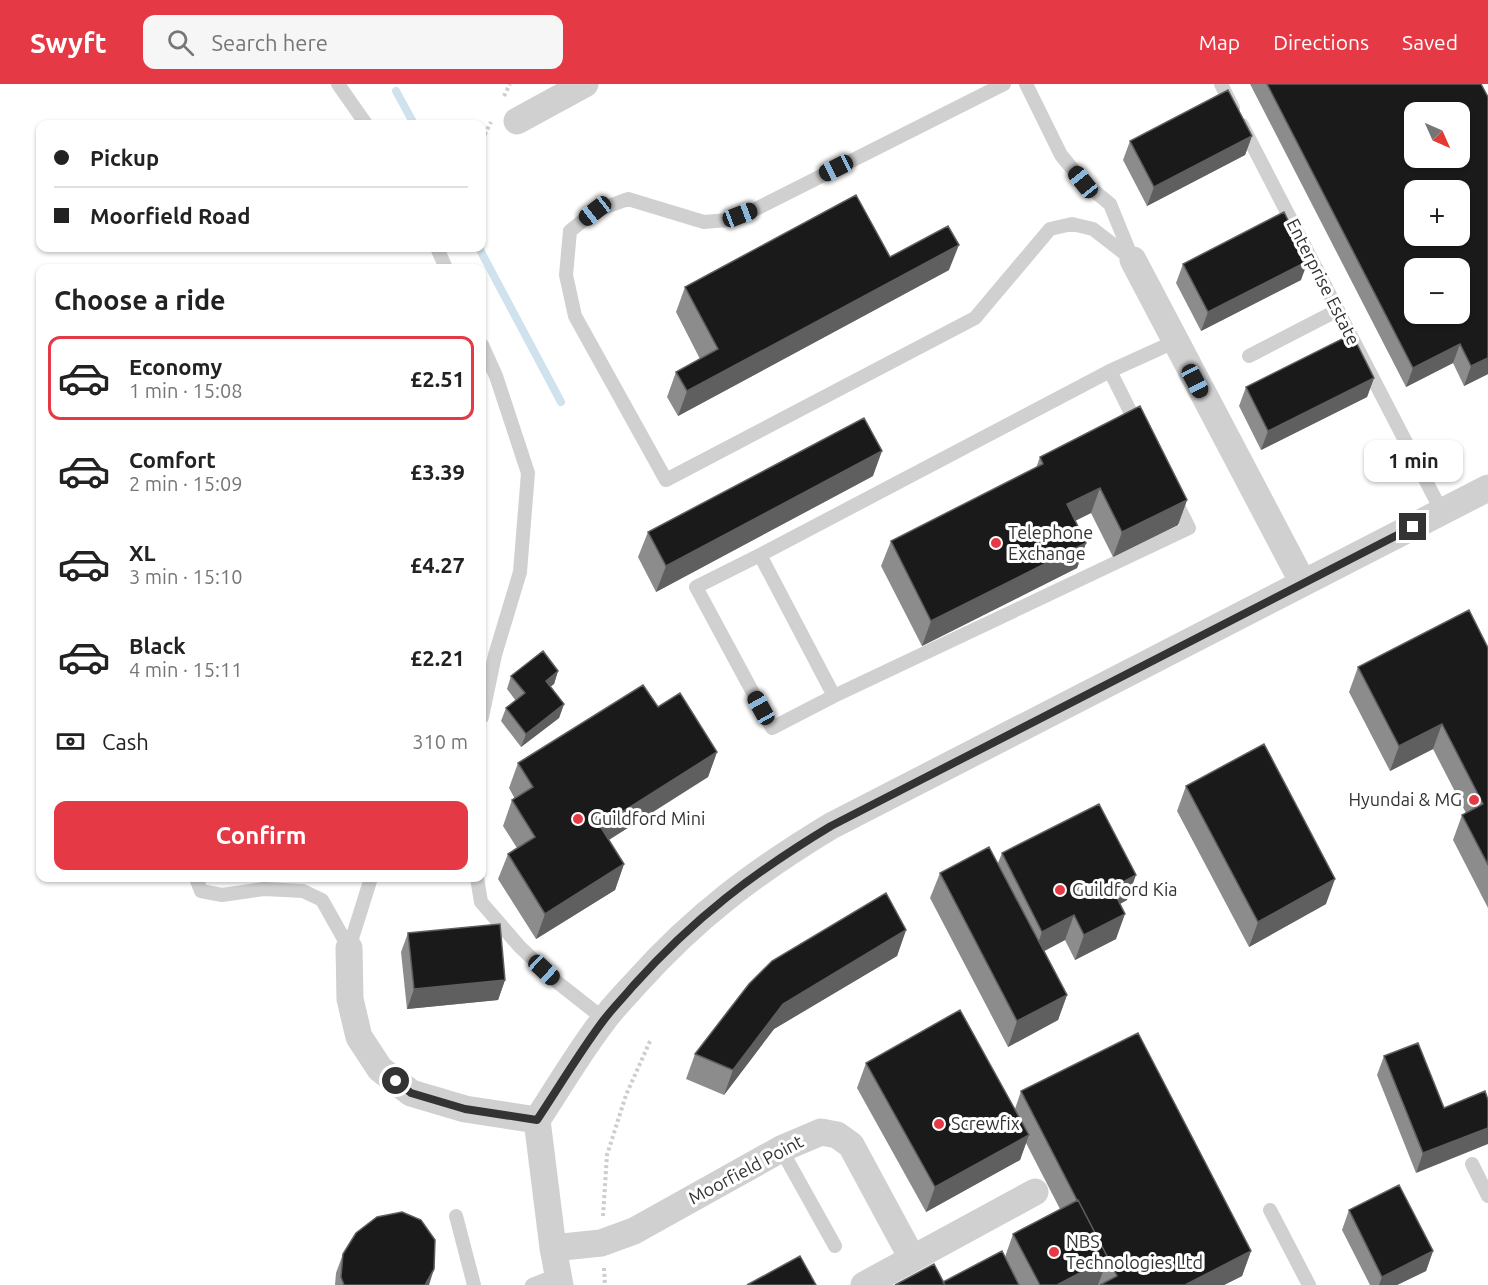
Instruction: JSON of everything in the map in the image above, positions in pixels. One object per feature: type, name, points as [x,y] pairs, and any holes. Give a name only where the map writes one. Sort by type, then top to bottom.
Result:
[{"type":"street","points":[[517,121],[572,87]]},
{"type":"street","points":[[1133,260],[1174,342],[1303,583]]},
{"type":"street","points":[[559,1280],[537,1120],[604,1019],[680,937],[719,902],[779,858],[831,826],[1488,488]]},
{"type":"street","points":[[349,948],[350,999],[359,1037],[380,1070],[411,1093],[465,1109],[537,1120]]},
{"type":"street","name":"Moorfield Point","points":[[553,1248],[601,1243],[634,1231],[781,1149],[821,1132],[837,1135],[851,1145],[912,1258]]},
{"type":"street","points":[[864,1285],[1035,1192]]},
{"type":"lane","points":[[338,84],[363,120]]},
{"type":"lane","points":[[1004,84],[752,211],[728,220],[704,222],[628,199],[595,211],[570,231],[566,275],[575,316],[666,480],[975,318],[1050,229],[1072,224],[1094,229],[1133,260]]},
{"type":"lane","points":[[1026,84],[1061,155],[1083,182],[1110,204],[1133,260]]},
{"type":"lane","name":"Enterprise Estate","points":[[1221,84],[1442,512]]},
{"type":"lane","points":[[1249,356],[1338,310]]},
{"type":"lane","points":[[1168,486],[1189,528],[834,696],[772,728],[696,587],[1110,371],[1174,342]]},
{"type":"lane","points":[[486,354],[496,376],[528,472],[520,572],[495,655],[486,698]]},
{"type":"lane","points":[[1110,371],[1147,444]]},
{"type":"lane","points":[[760,555],[834,696]]},
{"type":"lane","points":[[198,882],[201,891],[222,896],[264,889],[303,891],[322,900],[349,948]]},
{"type":"lane","points":[[349,948],[370,882]]},
{"type":"lane","points":[[478,882],[481,902],[520,947],[557,982],[604,1019]]},
{"type":"lane","points":[[781,1149],[835,1246]]},
{"type":"lane","points":[[1472,1164],[1488,1196]]},
{"type":"lane","points":[[1270,1210],[1309,1285]]},
{"type":"lane","points":[[456,1216],[474,1285]]},
{"type":"lane","points":[[532,1285],[559,1280]]},
{"type":"path","points":[[606,1285],[601,1243],[608,1155],[626,1095],[651,1039]]},
{"type":"building","points":[[1267,84],[1481,84],[1488,97],[1488,358],[1471,366],[1460,344],[1413,368]]},
{"type":"building","points":[[1228,90],[1252,136],[1154,187],[1130,141]]},
{"type":"building","points":[[856,195],[890,257],[948,226],[959,245],[687,391],[676,372],[718,349],[685,287]]},
{"type":"building","points":[[1284,212],[1308,261],[1208,312],[1183,264]]},
{"type":"building","points":[[1352,334],[1374,378],[1268,431],[1246,387]]},
{"type":"building","name":"Telephone Exchange","points":[[1140,406],[1187,500],[1122,532],[1100,488],[1067,504],[1086,543],[931,621],[891,541],[1043,464],[1040,457]]},
{"type":"building","points":[[864,418],[882,451],[666,566],[648,532]]},
{"type":"building","name":"Hyundai & MG","points":[[1469,610],[1488,648],[1488,865],[1462,815],[1483,804],[1442,724],[1399,746],[1358,667]]},
{"type":"building","points":[[543,651],[558,671],[546,681],[564,704],[526,734],[506,708],[525,693],[511,676]]},
{"type":"building","name":"Guildford Mini","points":[[643,685],[658,707],[680,693],[717,752],[600,826],[624,864],[545,914],[508,854],[535,837],[512,800],[533,787],[518,763]]},
{"type":"building","points":[[1264,744],[1335,879],[1258,922],[1186,786]]},
{"type":"building","name":"Guildford Kia","points":[[1099,804],[1136,875],[1112,888],[1125,914],[1084,935],[1074,915],[1042,932],[1002,853]]},
{"type":"building","points":[[989,847],[1067,995],[1017,1021],[940,873]]},
{"type":"building","points":[[886,893],[906,930],[783,1004],[733,1070],[695,1054],[749,984],[772,961]]},
{"type":"building","points":[[500,924],[505,980],[414,989],[408,933]]},
{"type":"building","name":"Screwfix","points":[[960,1010],[1029,1135],[935,1187],[866,1063]]},
{"type":"building","points":[[1138,1033],[1251,1251],[1185,1285],[1100,1285],[1117,1276],[1021,1091]]},
{"type":"building","points":[[1418,1043],[1444,1108],[1485,1091],[1488,1100],[1488,1128],[1423,1153],[1384,1056]]},
{"type":"building","points":[[1399,1185],[1433,1251],[1382,1277],[1349,1210]]},
{"type":"building","points":[[1078,1200],[1108,1258],[1057,1285],[1040,1285],[1013,1234]]},
{"type":"building","points":[[402,1212],[421,1220],[435,1240],[434,1269],[425,1285],[344,1285],[341,1277],[343,1254],[356,1233],[377,1217]]},
{"type":"building","points":[[1002,1251],[1019,1285],[945,1285],[943,1282]]},
{"type":"building","points":[[800,1256],[816,1285],[747,1285]]},
{"type":"building","points":[[934,1264],[945,1285],[895,1285]]},
{"type":"waterway","points":[[396,91],[412,120]]},
{"type":"waterway","points":[[481,252],[561,402]]},
{"type":"place","name":"Telephone Exchange","points":[[996,543]]},
{"type":"place","name":"Hyundai & MG","points":[[1474,800]]},
{"type":"place","name":"Guildford Mini","points":[[578,819]]},
{"type":"place","name":"Guildford Kia","points":[[1060,890]]},
{"type":"place","name":"Screwfix","points":[[939,1124]]},
{"type":"place","name":"NBS Technologies Ltd","points":[[1054,1252]]},
{"type":"route","points":[[396,1081],[411,1093],[465,1109],[537,1120],[604,1019],[654,963],[719,902],[779,858],[831,826],[1413,527]]}]
